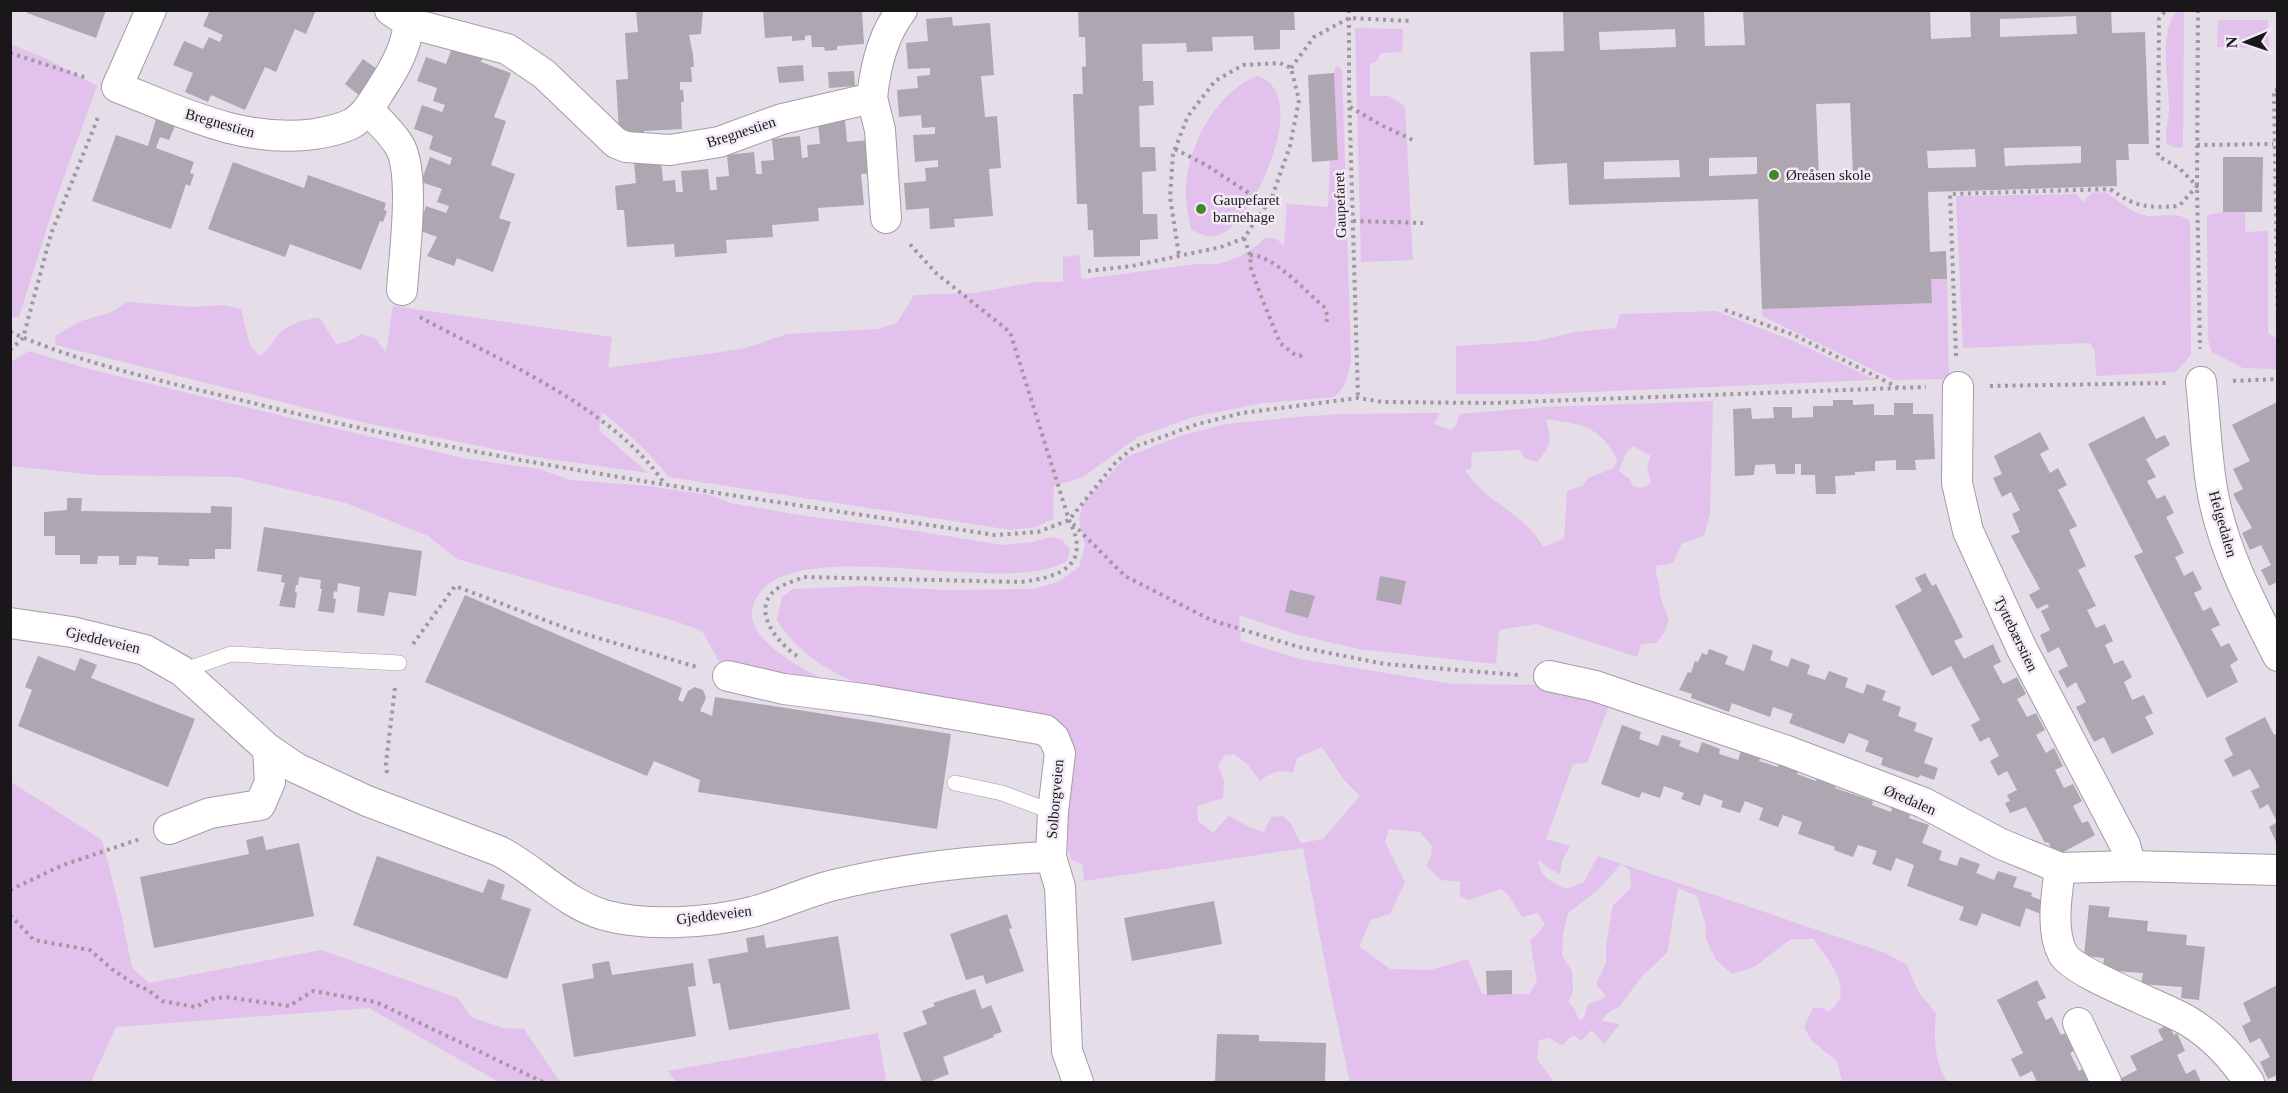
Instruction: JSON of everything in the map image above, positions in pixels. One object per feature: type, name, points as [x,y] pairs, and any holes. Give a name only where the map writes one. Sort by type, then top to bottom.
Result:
[{"type":"street","points":[[117,87],[151,10]]},
{"type":"street","points":[[886,218],[880,130],[872,98],[874,75],[892,23],[902,10]]},
{"type":"street","name":"Bregnestien","points":[[117,87],[212,124],[249,133],[291,137],[326,132],[351,124],[368,110],[399,61],[399,17],[507,49],[544,74],[616,143],[626,147],[670,150],[719,142],[782,119],[872,98]]},
{"type":"street","points":[[368,110],[400,146],[406,161],[408,183],[402,290]]},
{"type":"street","name":"Helgedalen","points":[[2202,382],[2212,489],[2227,549],[2252,607],[2277,656]]},
{"type":"street","name":"Tyttebærstien","points":[[1958,387],[1957,483],[1968,531],[2022,649],[2125,844],[2131,866]]},
{"type":"street","name":"Gjeddeveien","points":[[10,623],[72,632],[145,650],[182,671],[268,749],[296,768],[395,812],[500,851],[520,862],[576,904],[605,915],[648,921],[695,921],[752,912],[830,886],[909,871],[1000,860],[1051,857]]},
{"type":"street","name":"Solborgveien","points":[[728,675],[784,688],[872,700],[1045,730],[1054,738],[1060,753],[1053,812],[1051,857],[1060,887],[1067,1051],[1078,1083]]},
{"type":"street","name":"Øredalen","points":[[1549,676],[1595,686],[1787,751],[1924,804],[2001,844],[2060,868],[2131,866],[2277,870]]},
{"type":"street","points":[[169,829],[210,813],[260,804],[270,782],[268,749]]},
{"type":"street","points":[[2060,868],[2056,924],[2060,943],[2067,959],[2091,975],[2190,1022],[2211,1037],[2237,1064],[2249,1083]]},
{"type":"street","points":[[2078,1023],[2106,1083]]},
{"type":"lane","points":[[182,671],[231,654],[399,663]]},
{"type":"lane","points":[[955,783],[1002,793],[1053,812]]},
{"type":"path","name":"Gaupefaret","points":[[1349,10],[1349,106],[1358,398]]},
{"type":"path","points":[[2166,10],[2159,19],[2158,156],[2179,168],[2197,186]]},
{"type":"path","points":[[2198,10],[2197,186],[2202,382]]},
{"type":"path","points":[[1291,68],[1314,37],[1349,18],[1409,21]]},
{"type":"path","points":[[10,52],[117,87],[96,122],[51,234],[23,338],[10,350]]},
{"type":"path","points":[[1179,255],[1170,196],[1175,149],[1188,116],[1215,81],[1243,65],[1280,63],[1291,68]]},
{"type":"path","points":[[1088,271],[1132,266],[1221,247],[1244,238],[1272,197],[1290,146],[1299,99],[1291,68]]},
{"type":"path","points":[[2277,90],[2274,90],[2273,144],[2277,329]]},
{"type":"path","points":[[1349,106],[1415,141]]},
{"type":"path","points":[[2197,145],[2273,144]]},
{"type":"path","points":[[1175,149],[1206,165],[1267,205]]},
{"type":"path","points":[[1958,387],[1950,194],[2110,189],[2130,203],[2141,207],[2167,207],[2179,206],[2197,186]]},
{"type":"path","points":[[799,657],[778,638],[769,626],[766,613],[767,602],[774,591],[790,582],[804,577],[1009,582],[1035,580],[1054,576],[1072,565],[1077,553],[1076,534],[1069,520],[1010,333],[937,274],[886,218]]},
{"type":"path","points":[[1353,221],[1422,223]]},
{"type":"path","points":[[1244,238],[1250,255],[1251,268],[1281,343],[1294,354],[1300,356],[1304,353]]},
{"type":"path","points":[[1250,255],[1258,255],[1272,262],[1324,307],[1328,318],[1325,326]]},
{"type":"path","points":[[402,290],[415,315],[513,366],[573,402],[628,442],[650,462],[664,483]]},
{"type":"path","points":[[1725,310],[1794,334],[1899,388]]},
{"type":"path","points":[[10,332],[92,363],[315,419],[455,449],[995,535],[1038,532],[1069,520],[1116,462],[1134,447],[1198,424],[1242,413],[1358,398],[1383,402],[1491,402],[1899,388],[2277,379]]},
{"type":"path","points":[[1069,520],[1125,576],[1211,621],[1299,647],[1385,664],[1468,672],[1549,676]]},
{"type":"path","points":[[395,812],[386,763],[393,695],[399,663],[455,586],[571,630],[728,675]]},
{"type":"path","points":[[10,890],[63,866],[169,829]]},
{"type":"path","points":[[10,915],[34,940],[90,950],[113,970],[148,990],[162,1001],[196,1006],[210,999],[226,997],[289,1006],[313,991],[376,1002],[543,1083]]},
{"type":"shaded area","points":[[2177,11],[2183,11],[2184,17],[2183,147],[2176,148],[2167,144],[2166,139],[2169,107],[2166,43],[2171,20]]},
{"type":"shaded area","points":[[2218,20],[2268,20],[2269,48],[2217,47]]},
{"type":"shaded area","points":[[1355,28],[1403,29],[1402,52],[1381,53],[1377,61],[1370,64],[1370,96],[1389,96],[1405,106],[1413,260],[1361,262]]},
{"type":"shaded area","points":[[10,44],[45,58],[97,86],[57,196],[19,317],[11,317]]},
{"type":"shaded area","points":[[1336,66],[1342,69],[1351,360],[1341,390],[1334,397],[1263,403],[1193,417],[1138,437],[1083,477],[1054,486],[1053,519],[1035,527],[1011,530],[669,477],[654,459],[602,412],[599,430],[648,473],[529,456],[361,422],[56,345],[55,336],[81,321],[112,312],[127,302],[193,307],[223,305],[241,309],[250,345],[259,356],[288,327],[320,318],[336,344],[347,342],[362,334],[376,339],[386,352],[393,306],[612,337],[608,368],[742,349],[787,334],[878,329],[897,323],[914,295],[974,293],[1036,282],[1063,282],[1063,257],[1080,255],[1081,277],[1085,279],[1196,264],[1219,264],[1241,256],[1264,238],[1277,239],[1284,247],[1287,204],[1328,207],[1330,161],[1338,160],[1334,73]]},
{"type":"shaded area","points":[[1257,76],[1273,86],[1280,104],[1279,127],[1274,152],[1264,178],[1238,220],[1221,234],[1208,236],[1199,233],[1191,229],[1186,202],[1188,171],[1192,154],[1207,121],[1217,107],[1229,94]]},
{"type":"shaded area","points":[[2105,192],[2141,215],[2175,215],[2190,221],[2191,355],[2176,372],[2096,376],[2095,352],[2090,343],[1963,348],[1956,196],[2076,194],[2083,202],[2092,193]]},
{"type":"shaded area","points":[[2245,212],[2245,232],[2268,231],[2268,333],[2277,339],[2277,369],[2243,368],[2212,352],[2208,340],[2207,215]]},
{"type":"shaded area","points":[[1931,279],[1947,279],[1949,379],[1894,380],[1762,316],[1762,309]]},
{"type":"shaded area","points":[[1716,311],[1796,342],[1876,380],[1541,394],[1456,394],[1456,346],[1537,341],[1575,332],[1616,328],[1620,314]]},
{"type":"shaded area","points":[[29,351],[85,368],[303,421],[468,459],[539,469],[571,480],[648,486],[709,495],[730,503],[806,516],[1002,545],[1033,542],[1052,537],[1062,540],[1070,549],[1068,560],[1039,571],[998,573],[848,566],[804,570],[771,582],[753,606],[752,618],[757,630],[776,650],[824,680],[749,671],[719,661],[702,631],[678,622],[457,559],[428,536],[346,503],[236,477],[95,475],[11,466],[11,362]]},
{"type":"shaded area","points":[[1713,401],[1710,513],[1704,536],[1682,543],[1673,563],[1655,566],[1662,603],[1669,620],[1664,633],[1656,643],[1641,644],[1637,657],[1536,624],[1499,630],[1496,664],[1358,649],[1295,634],[1239,615],[1241,641],[1300,659],[1453,684],[1541,685],[1611,700],[1587,763],[1573,764],[1546,839],[1570,846],[1562,861],[1560,874],[1539,860],[1543,874],[1566,889],[1584,882],[1598,856],[1883,952],[1906,964],[1919,993],[1936,1013],[1936,1049],[1947,1082],[1842,1082],[1837,1061],[1812,1041],[1804,1027],[1813,1008],[1824,1008],[1828,1012],[1837,1004],[1840,995],[1837,976],[1813,939],[1791,939],[1754,967],[1732,974],[1716,960],[1706,939],[1705,923],[1697,896],[1678,888],[1667,953],[1642,976],[1620,1006],[1606,1014],[1602,1021],[1620,1024],[1604,1044],[1592,1030],[1581,1041],[1573,1035],[1562,1045],[1549,1038],[1539,1040],[1537,1059],[1554,1082],[1350,1082],[1303,848],[1084,881],[1083,865],[1071,859],[1068,850],[1067,740],[883,693],[858,683],[812,658],[793,641],[777,620],[782,597],[793,589],[867,586],[945,590],[1034,589],[1058,582],[1079,567],[1085,546],[1079,519],[1084,502],[1126,457],[1183,435],[1226,424],[1341,414],[1440,413],[1434,424],[1451,430],[1457,424],[1459,414],[1544,407]],"holes":[[[1546,419],[1579,425],[1588,428],[1603,439],[1617,459],[1614,468],[1588,478],[1582,486],[1567,491],[1564,539],[1543,547],[1526,525],[1483,491],[1465,470],[1471,468],[1472,452],[1520,450],[1524,458],[1537,462],[1546,451],[1550,438]],[[1633,446],[1651,456],[1647,466],[1651,484],[1640,488],[1633,486],[1630,479],[1619,471],[1626,453]],[[1322,747],[1345,781],[1360,796],[1323,839],[1301,843],[1291,824],[1283,816],[1271,817],[1264,832],[1229,816],[1213,833],[1198,821],[1197,806],[1223,798],[1224,780],[1218,766],[1225,755],[1234,754],[1247,764],[1260,781],[1275,772],[1293,773],[1297,758]],[[1389,829],[1420,832],[1432,846],[1431,857],[1426,866],[1441,880],[1460,882],[1460,896],[1469,900],[1501,889],[1509,896],[1522,917],[1538,913],[1545,925],[1530,941],[1537,981],[1529,994],[1482,994],[1468,959],[1430,970],[1390,969],[1359,946],[1371,920],[1390,914],[1405,882],[1385,842]],[[1621,864],[1630,870],[1631,888],[1613,905],[1606,946],[1606,963],[1596,984],[1606,996],[1588,1004],[1584,1018],[1580,1021],[1568,1002],[1573,992],[1572,971],[1562,956],[1563,934],[1568,913],[1598,890]]]},
{"type":"shaded area","points":[[11,782],[102,840],[121,913],[132,968],[149,983],[321,950],[458,998],[471,1017],[503,1028],[524,1029],[560,1082],[499,1082],[369,1008],[116,1027],[91,1082],[11,1082]]},
{"type":"shaded area","points":[[878,1033],[886,1082],[676,1082],[668,1071]]},
{"type":"building","points":[[28,10],[106,10],[96,38],[27,13]]},
{"type":"building","points":[[210,10],[316,10],[306,34],[295,29],[276,72],[265,67],[245,110],[211,95],[208,102],[185,92],[193,73],[173,65],[184,41],[203,49],[209,37],[220,42],[223,35],[203,26]]},
{"type":"building","points":[[636,10],[703,10],[701,34],[689,35],[694,67],[691,67],[692,82],[680,82],[684,102],[681,102],[682,129],[644,131],[644,136],[631,136],[631,132],[619,133],[616,80],[628,79],[625,33],[638,32]]},
{"type":"building","points":[[763,10],[862,10],[864,44],[837,46],[837,50],[825,51],[824,47],[812,47],[811,35],[805,36],[805,40],[792,41],[792,36],[765,38]]},
{"type":"building","points":[[1078,10],[1294,10],[1295,30],[1280,30],[1280,49],[1254,50],[1253,36],[1212,37],[1213,51],[1187,52],[1186,43],[1142,44],[1143,81],[1153,81],[1154,105],[1139,106],[1140,147],[1155,147],[1156,171],[1142,172],[1143,214],[1157,214],[1158,239],[1140,240],[1140,256],[1094,257],[1093,230],[1088,230],[1087,204],[1077,204],[1073,94],[1083,94],[1082,67],[1086,66],[1085,37],[1079,37]]},
{"type":"building","points":[[1563,10],[1704,10],[1705,46],[1745,45],[1743,10],[1930,10],[1931,39],[1971,37],[1970,10],[2111,10],[2112,33],[2145,32],[2149,144],[2128,144],[2129,160],[2116,160],[2117,186],[1928,192],[1930,252],[1946,251],[1947,279],[1931,279],[1932,303],[1762,309],[1758,199],[1569,205],[1567,163],[1534,165],[1530,52],[1564,51]],"holes":[[[2076,16],[2077,34],[2000,37],[2000,19]],[[1675,29],[1676,47],[1600,50],[1599,32]],[[1850,103],[1853,174],[1819,176],[1816,104]],[[2081,146],[2081,163],[2005,166],[2004,148]],[[1975,149],[1976,167],[1928,168],[1927,151]],[[1757,157],[1757,174],[1709,176],[1709,158]],[[1679,160],[1680,177],[1604,179],[1604,162]]]},
{"type":"building","points":[[952,17],[953,26],[990,23],[994,75],[981,76],[985,117],[997,116],[1001,168],[989,169],[993,216],[954,219],[955,227],[930,229],[929,208],[906,210],[904,183],[926,181],[925,168],[938,167],[938,160],[915,162],[913,135],[935,134],[935,127],[922,128],[921,115],[899,117],[897,90],[918,88],[917,76],[930,75],[930,68],[908,69],[906,43],[928,41],[926,19]]},
{"type":"building","points":[[454,43],[484,54],[481,62],[511,73],[494,117],[506,121],[491,165],[515,174],[499,218],[511,222],[493,272],[457,258],[454,266],[427,256],[437,237],[418,230],[426,206],[446,213],[449,206],[437,202],[442,189],[421,182],[430,157],[450,165],[452,158],[429,149],[433,136],[414,129],[422,105],[442,112],[445,105],[433,101],[437,88],[417,81],[426,57],[446,64]]},
{"type":"building","points":[[363,59],[380,71],[361,97],[345,84]]},
{"type":"building","points":[[803,65],[804,81],[779,83],[777,67]]},
{"type":"building","points":[[854,71],[855,86],[829,88],[828,72]]},
{"type":"building","points":[[1334,73],[1338,160],[1312,162],[1308,75]]},
{"type":"building","points":[[156,119],[175,126],[169,140],[160,137],[156,148],[194,162],[190,173],[194,174],[190,186],[186,184],[171,229],[92,201],[116,135],[148,146]]},
{"type":"building","points":[[845,120],[847,142],[870,140],[873,173],[861,174],[864,205],[818,208],[819,221],[772,225],[773,237],[726,240],[727,253],[675,257],[674,244],[627,247],[624,210],[617,210],[615,186],[636,183],[634,162],[661,160],[663,181],[675,180],[676,192],[683,192],[681,171],[708,169],[710,190],[717,190],[716,177],[729,176],[727,155],[754,152],[756,174],[762,174],[761,161],[774,160],[772,139],[800,136],[802,158],[808,157],[807,145],[820,144],[818,123]]},
{"type":"building","points":[[2223,157],[2263,157],[2262,212],[2223,212]]},
{"type":"building","points":[[233,162],[304,188],[308,175],[386,203],[384,210],[387,211],[383,222],[380,221],[361,270],[290,244],[285,257],[208,229]]},
{"type":"building","points":[[1833,400],[1853,400],[1853,405],[1874,404],[1874,415],[1894,415],[1894,403],[1913,403],[1913,414],[1933,414],[1935,459],[1915,460],[1916,470],[1896,470],[1896,460],[1875,461],[1875,471],[1835,476],[1836,494],[1816,494],[1815,475],[1801,475],[1801,464],[1795,464],[1795,474],[1776,474],[1775,464],[1755,465],[1754,475],[1735,476],[1733,409],[1751,408],[1752,419],[1774,418],[1773,407],[1792,407],[1792,418],[1813,417],[1813,406],[1833,406]]},
{"type":"building","points":[[2277,402],[2277,582],[2269,586],[2261,570],[2271,565],[2261,545],[2250,550],[2242,533],[2252,528],[2233,494],[2243,489],[2233,469],[2250,461],[2232,425]]},
{"type":"building","points":[[2144,416],[2156,439],[2165,435],[2170,445],[2146,459],[2156,477],[2147,481],[2157,499],[2165,495],[2174,513],[2166,517],[2184,553],[2175,557],[2184,576],[2193,571],[2202,589],[2194,593],[2203,611],[2211,607],[2220,625],[2211,629],[2221,647],[2229,643],[2238,660],[2230,665],[2238,682],[2207,698],[2134,556],[2143,552],[2088,444]]},
{"type":"building","points":[[2040,432],[2049,449],[2040,454],[2050,473],[2058,468],[2067,485],[2058,490],[2077,526],[2069,530],[2086,566],[2078,570],[2096,606],[2087,610],[2096,628],[2105,624],[2113,641],[2105,645],[2114,664],[2123,660],[2132,677],[2124,682],[2132,700],[2144,695],[2153,713],[2145,717],[2154,734],[2112,754],[2104,737],[2094,742],[2076,707],[2086,702],[2076,682],[2067,688],[2058,671],[2068,666],[2059,647],[2048,653],[2040,635],[2050,630],[2041,611],[2049,607],[2047,604],[2037,609],[2029,595],[2040,589],[2011,536],[2020,532],[2012,514],[2020,510],[2011,492],[2002,497],[1993,478],[2002,474],[1994,456]]},
{"type":"building","points":[[67,498],[82,498],[81,511],[211,513],[211,506],[232,507],[231,549],[215,549],[215,559],[189,559],[189,566],[158,565],[158,557],[137,556],[136,565],[119,565],[119,556],[98,556],[97,564],[80,564],[80,555],[55,555],[55,536],[44,536],[44,512],[67,510]]},
{"type":"building","points":[[264,527],[422,551],[416,596],[389,592],[384,616],[357,612],[360,587],[338,583],[337,592],[334,591],[333,598],[336,599],[334,613],[318,611],[322,589],[320,589],[321,580],[299,577],[295,592],[297,593],[295,608],[279,606],[285,583],[281,582],[282,575],[257,571]]},
{"type":"building","points":[[1925,573],[1932,586],[1936,584],[1963,637],[1954,641],[1964,659],[1993,644],[2001,662],[1993,666],[2003,684],[2017,677],[2026,694],[2017,699],[2027,717],[2036,713],[2045,730],[2036,735],[2046,753],[2054,748],[2063,766],[2055,770],[2064,788],[2073,784],[2082,801],[2073,806],[2082,823],[2088,821],[2095,835],[2056,856],[2048,842],[2045,843],[2026,807],[2010,813],[2005,803],[2010,801],[2007,795],[2017,790],[2007,771],[1998,776],[1990,761],[1999,756],[1989,737],[1980,742],[1971,725],[1980,720],[1951,666],[1932,676],[1895,606],[1922,591],[1915,578]]},
{"type":"building","points":[[1380,576],[1406,581],[1401,605],[1376,600]]},
{"type":"building","points":[[1290,590],[1315,596],[1308,618],[1285,612]]},
{"type":"building","points":[[465,595],[682,688],[678,700],[683,702],[688,691],[695,687],[703,690],[706,698],[700,711],[712,716],[715,697],[951,734],[937,829],[698,792],[700,780],[654,761],[647,776],[425,682]]},
{"type":"building","points":[[1753,644],[1773,651],[1770,660],[1788,667],[1791,658],[1810,665],[1807,674],[1825,680],[1829,671],[1848,678],[1845,687],[1863,694],[1867,684],[1886,691],[1882,700],[1901,707],[1898,716],[1917,723],[1914,731],[1933,738],[1924,763],[1938,768],[1934,780],[1920,775],[1918,778],[1881,765],[1883,758],[1865,751],[1869,741],[1849,733],[1844,744],[1789,723],[1793,714],[1773,707],[1770,717],[1732,703],[1729,712],[1691,698],[1692,694],[1679,690],[1688,672],[1691,673],[1695,661],[1698,662],[1702,653],[1707,655],[1709,649],[1728,656],[1725,664],[1744,671]]},
{"type":"building","points":[[38,656],[75,671],[80,658],[97,665],[91,678],[195,719],[168,787],[18,726],[32,690],[25,687]]},
{"type":"building","points":[[2265,717],[2274,735],[2277,734],[2277,822],[2268,804],[2260,809],[2251,791],[2260,787],[2250,769],[2233,777],[2224,760],[2233,755],[2225,738]]},
{"type":"building","points":[[1622,725],[1641,732],[1639,739],[1658,746],[1662,735],[1681,741],[1679,746],[1698,753],[1702,742],[1720,749],[1719,754],[1738,760],[1742,748],[1761,755],[1759,761],[1778,767],[1779,763],[1798,770],[1797,774],[1816,781],[1817,777],[1836,784],[1835,788],[1873,801],[1872,805],[1891,812],[1893,805],[1912,811],[1909,818],[1929,825],[1922,843],[1942,851],[1939,860],[1957,866],[1960,857],[1980,864],[1976,873],[1994,880],[1998,871],[2017,877],[2013,887],[2032,893],[2031,896],[2046,902],[2041,914],[2026,908],[2020,927],[1982,913],[1977,926],[1959,920],[1964,907],[1907,886],[1914,865],[1896,858],[1891,871],[1872,864],[1877,851],[1858,845],[1853,857],[1834,850],[1835,847],[1798,834],[1802,822],[1783,815],[1778,827],[1759,820],[1763,808],[1745,801],[1740,813],[1721,807],[1723,801],[1704,794],[1700,806],[1681,799],[1684,793],[1664,786],[1660,798],[1642,792],[1639,798],[1601,784]]},
{"type":"building","points":[[2277,822],[2277,844],[2269,827]]},
{"type":"building","points":[[263,836],[266,850],[299,843],[314,916],[154,948],[140,877],[249,854],[246,840]]},
{"type":"building","points":[[377,856],[483,893],[488,879],[505,885],[501,899],[531,909],[507,979],[353,925]]},
{"type":"building","points":[[1214,901],[1222,944],[1132,961],[1124,918]]},
{"type":"building","points":[[2089,905],[2110,907],[2108,917],[2148,921],[2147,931],[2187,935],[2186,945],[2205,947],[2199,1000],[2181,998],[2182,987],[2141,984],[2143,973],[2103,970],[2104,958],[2084,956]]},
{"type":"building","points":[[1007,914],[1012,928],[1009,929],[1024,971],[986,984],[983,975],[966,980],[950,934]]},
{"type":"building","points":[[764,935],[766,948],[838,936],[850,1009],[729,1030],[720,983],[713,984],[708,959],[748,952],[746,938]]},
{"type":"building","points":[[609,961],[612,975],[693,963],[696,986],[688,987],[696,1036],[574,1057],[562,984],[594,978],[592,964]]},
{"type":"building","points":[[1512,970],[1512,994],[1487,995],[1486,971]]},
{"type":"building","points":[[2037,980],[2046,998],[2037,1002],[2046,1020],[2052,1017],[2061,1035],[2066,1033],[2074,1051],[2070,1053],[2079,1071],[2083,1069],[2090,1082],[2037,1082],[2032,1071],[2020,1077],[2011,1059],[2023,1053],[1997,1000]]},
{"type":"building","points":[[2277,985],[2277,1075],[2268,1079],[2260,1062],[2270,1057],[2260,1038],[2250,1043],[2242,1026],[2251,1021],[2243,1003]]},
{"type":"building","points":[[975,989],[982,1009],[991,1005],[1002,1032],[943,1057],[949,1074],[929,1082],[922,1082],[903,1033],[927,1024],[922,1011],[935,1006],[933,1003]]},
{"type":"building","points":[[2168,1024],[2174,1035],[2177,1033],[2185,1051],[2177,1055],[2186,1074],[2195,1069],[2201,1082],[2116,1082],[2137,1070],[2130,1056],[2163,1040],[2158,1030]]},
{"type":"building","points":[[1217,1034],[1259,1035],[1259,1041],[1326,1043],[1325,1082],[1215,1082]]},
{"type":"place","name":"Øreåsen skole","points":[[1774,175]]},
{"type":"place","name":"Gaupefaret barnehage","points":[[1201,209]]}]
